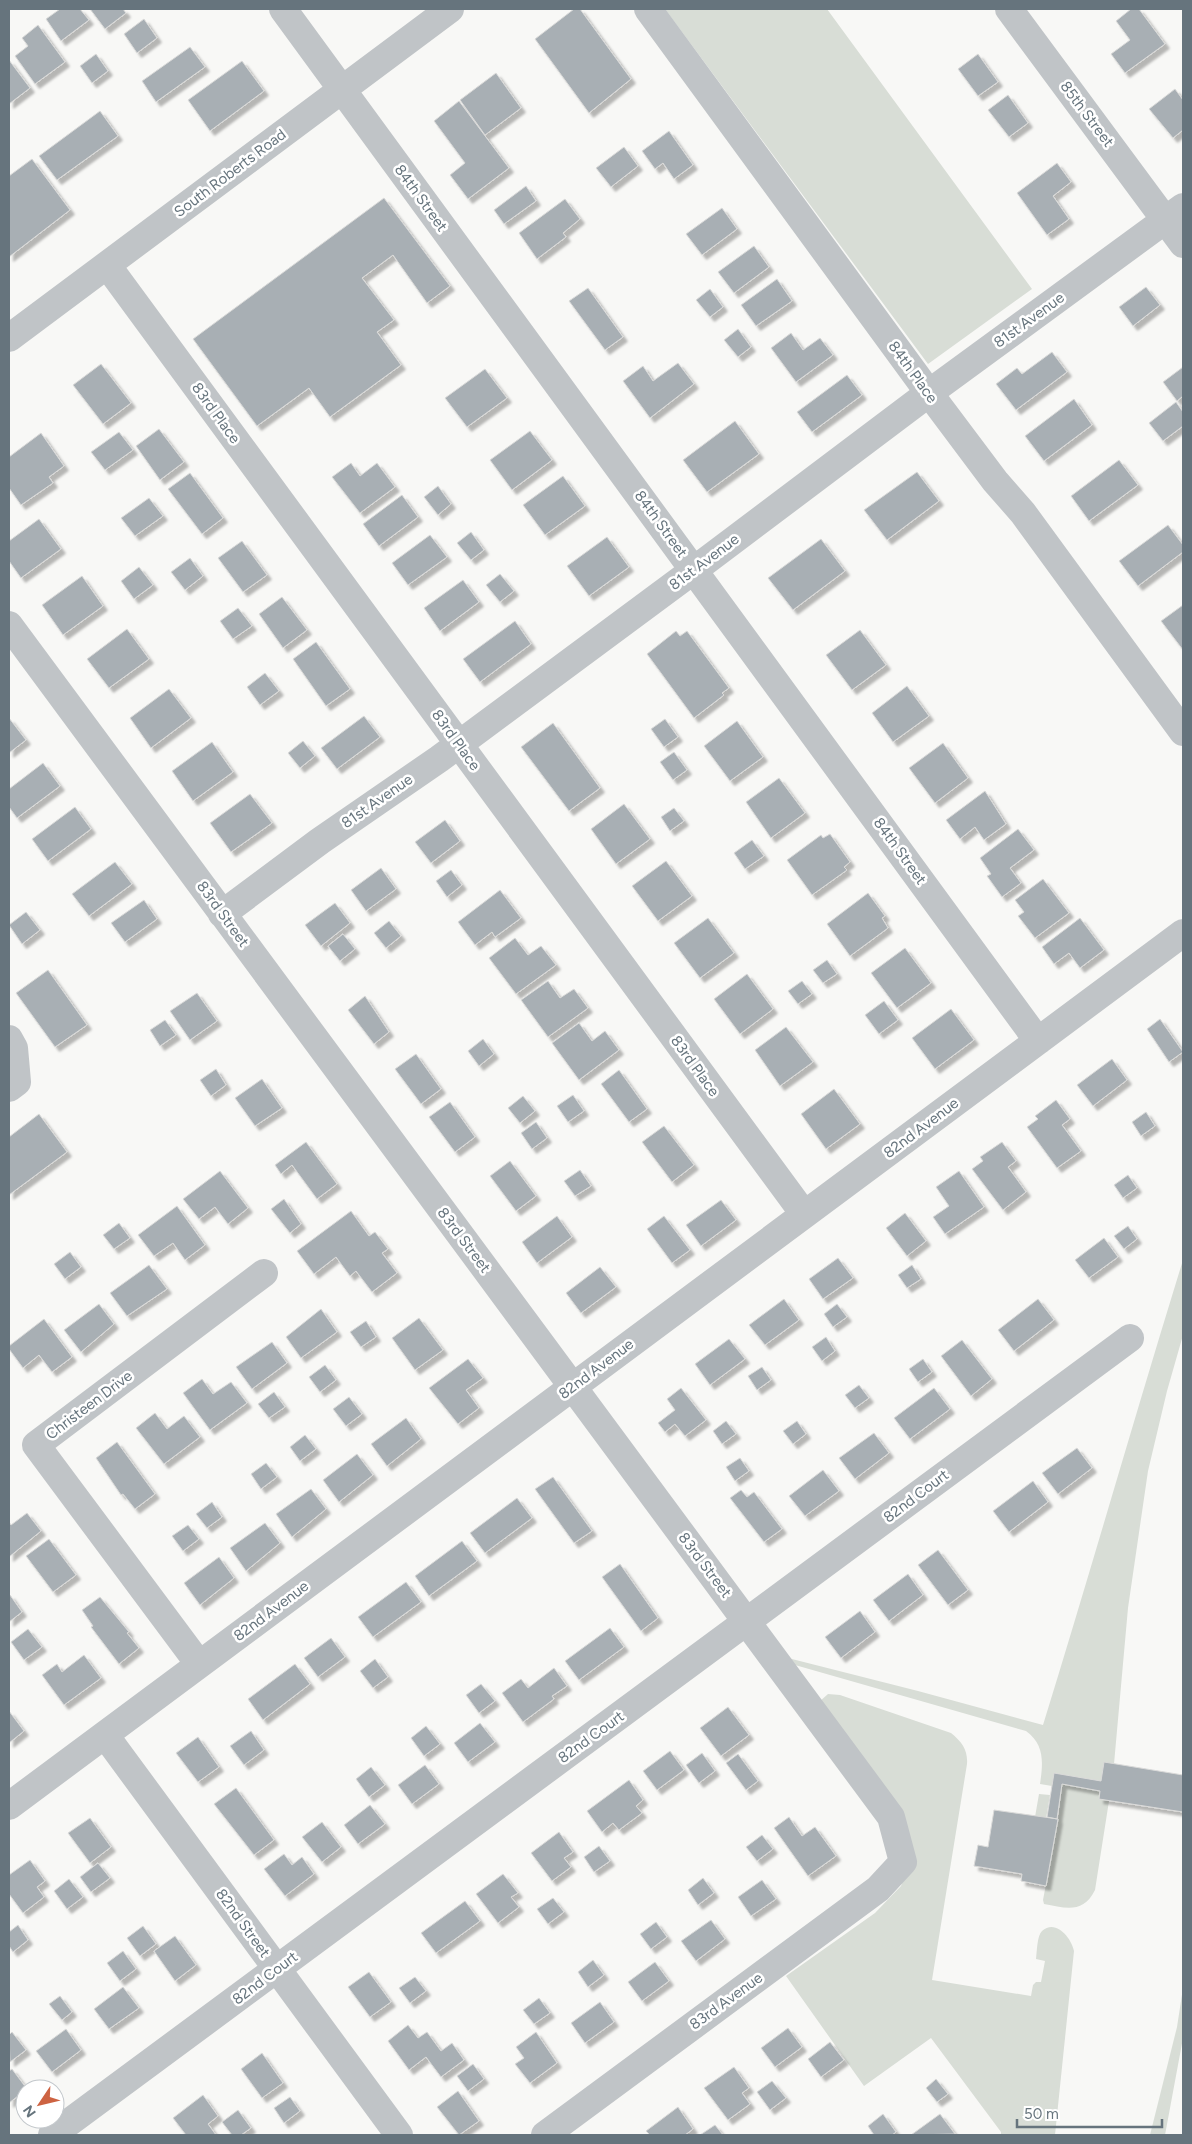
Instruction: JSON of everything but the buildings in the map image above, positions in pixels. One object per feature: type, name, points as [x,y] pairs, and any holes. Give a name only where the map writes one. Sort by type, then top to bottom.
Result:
[{"type":"street","name":"84th Street","points":[[283,9],[1038,1040]]},
{"type":"street","name":"South Roberts Road","points":[[9,338],[450,9]]},
{"type":"street","name":"84th Place","points":[[648,9],[929,393],[995,481],[1023,513],[1183,732]]},
{"type":"street","name":"85th Street","points":[[1009,9],[1174,213],[1183,244]]},
{"type":"street","name":"81st Avenue","points":[[222,914],[320,841],[459,744],[929,393],[1174,213]]},
{"type":"street","name":"83rd Place","points":[[107,264],[804,1214]]},
{"type":"street","name":"83rd Street","points":[[9,625],[891,1817],[903,1862]]},
{"type":"street","name":"82nd Avenue","points":[[9,1806],[1183,933]]},
{"type":"street","points":[[9,1039],[14,1048],[17,1082],[9,1088]]},
{"type":"street","name":"Christeen Drive","points":[[199,1664],[36,1445],[264,1273]]},
{"type":"street","name":"82nd Court","points":[[52,2135],[1130,1338]]},
{"type":"street","name":"82nd Street","points":[[105,1735],[399,2135]]},
{"type":"street","name":"83rd Avenue","points":[[545,2135],[878,1888],[903,1862]]},
{"type":"shaded area","points":[[665,9],[827,9],[1032,289],[928,364]]},
{"type":"shaded area","points":[[1183,1260],[1183,1335],[1167,1391],[1148,1471],[1128,1608],[1114,1764],[1104,1763],[1101,1781],[1054,1773],[1052,1786],[1040,1784],[1042,1762],[1040,1748],[1026,1731],[788,1663],[784,1657],[1043,1725]]},
{"type":"shaded area","points":[[828,1694],[840,1695],[951,1733],[965,1750],[967,1764],[932,1980],[1031,1996],[1033,1985],[1036,1982],[1041,1982],[1045,1961],[1036,1959],[1040,1933],[1047,1928],[1058,1928],[1067,1936],[1073,1946],[1055,2135],[1001,2135],[1001,2132],[931,2038],[864,2086],[786,1976],[875,1913],[901,1886],[908,1866],[819,1702]]},
{"type":"shaded area","points":[[1062,1784],[1100,1791],[1099,1799],[1109,1801],[1095,1890],[1085,1903],[1073,1908],[1044,1904],[1043,1900],[1058,1820]]},
{"type":"shaded area","points":[[1039,1794],[1050,1795],[1046,1819],[1035,1817]]},
{"type":"shaded area","points":[[1183,1988],[1183,2038],[1165,2135],[1150,2135],[1177,2027]]}]
